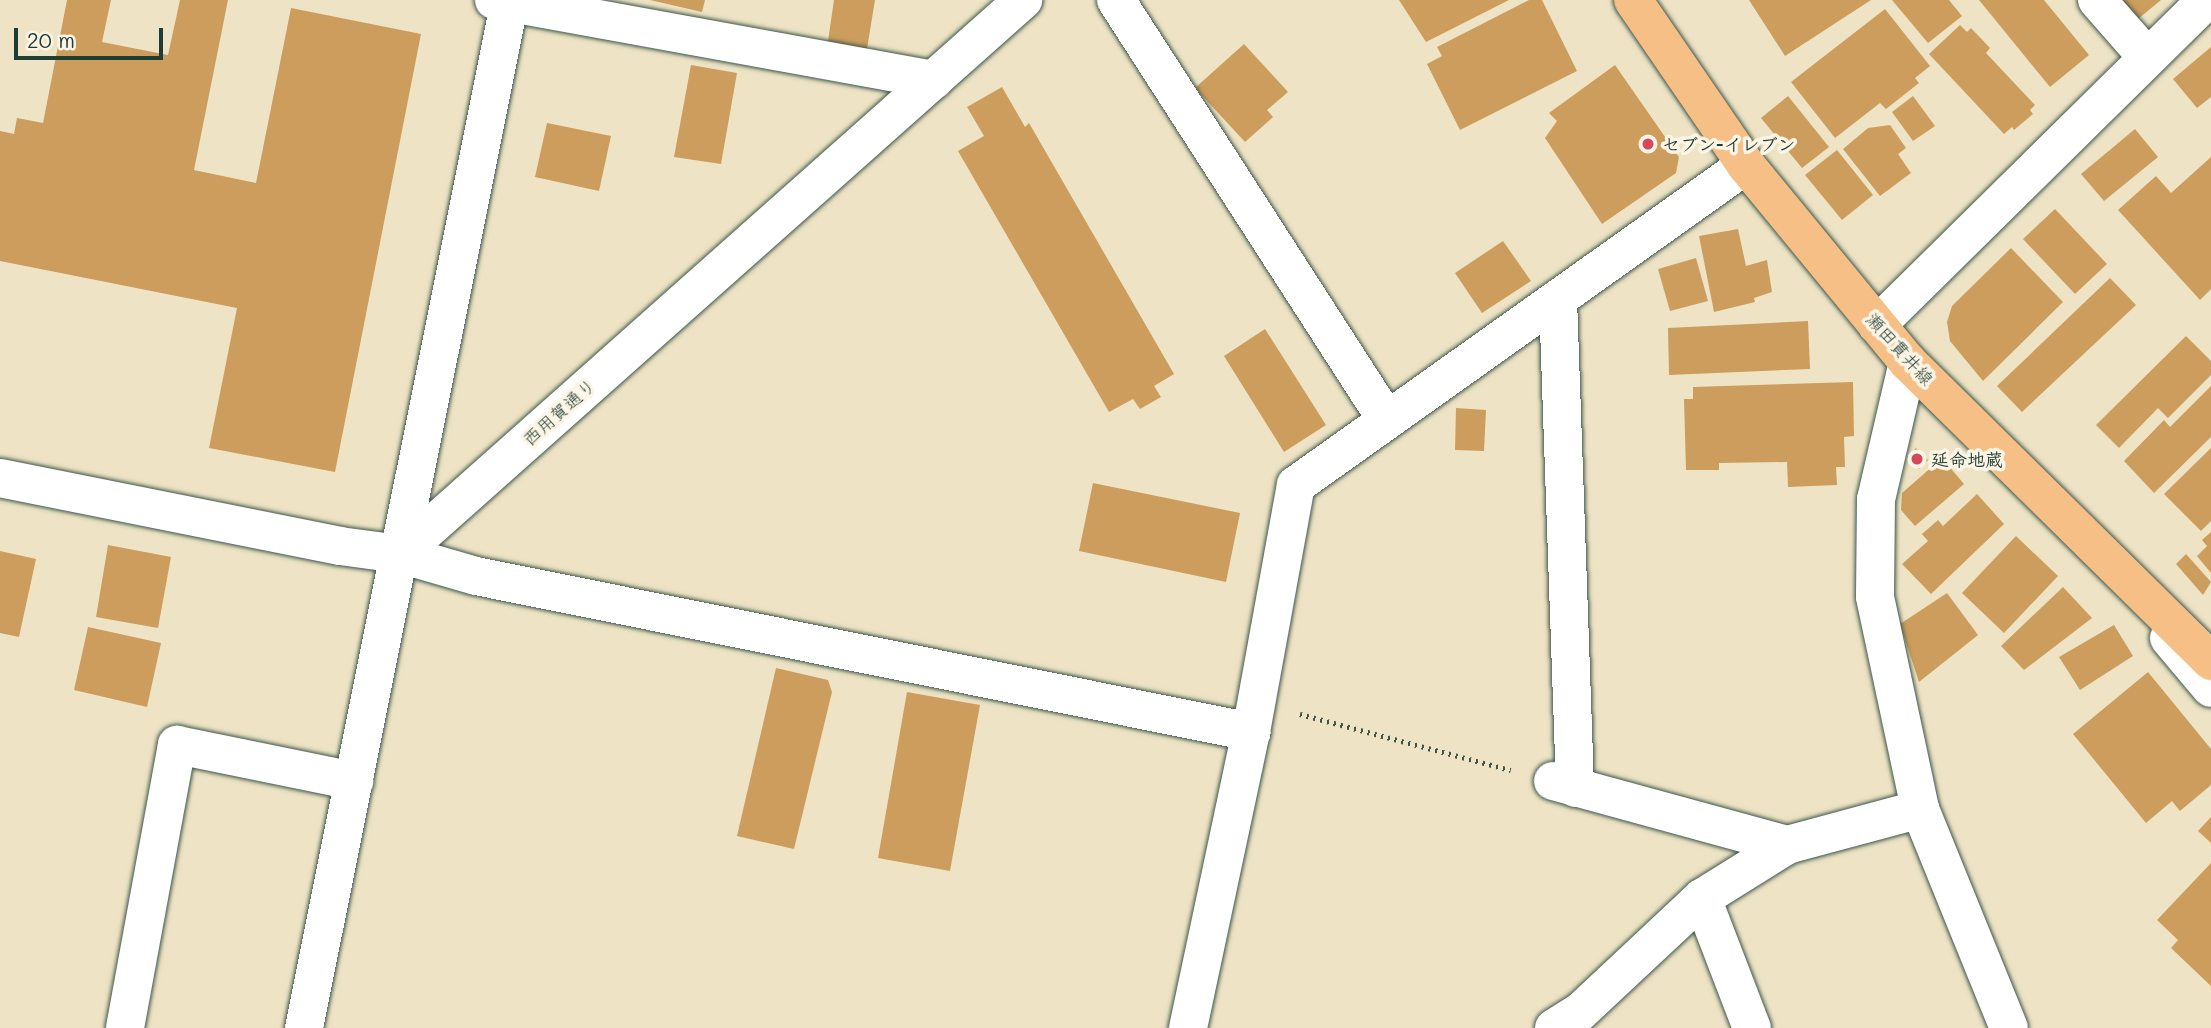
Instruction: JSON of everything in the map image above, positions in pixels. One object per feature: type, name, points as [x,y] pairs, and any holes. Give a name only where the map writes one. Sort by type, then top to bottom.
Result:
[{"type":"main road","name":"瀬田貫井線","points":[[1633,0],[1746,165],[1908,362],[2211,661]]},
{"type":"street","name":"西用賀通り","points":[[400,554],[1023,0]]},
{"type":"street","points":[[1116,0],[1387,420]]},
{"type":"street","points":[[2097,0],[2148,58]]},
{"type":"street","points":[[1877,325],[2207,0]]},
{"type":"street","points":[[304,1028],[400,554],[505,1],[934,80]]},
{"type":"street","points":[[1188,1028],[1252,717],[1296,485],[1746,165]]},
{"type":"street","points":[[1558,299],[1564,784],[1787,845]]},
{"type":"street","points":[[1908,362],[1876,499],[1875,597],[1920,808],[2009,1028]]},
{"type":"street","points":[[0,478],[340,546],[400,554],[476,576],[1252,717]]},
{"type":"street","points":[[2069,520],[2211,688]]},
{"type":"street","points":[[125,1028],[177,745],[354,781]]},
{"type":"street","points":[[1554,1028],[1580,1012],[1702,898],[1787,845],[1920,808]]},
{"type":"street","points":[[1702,898],[1752,1028]]},
{"type":"path","points":[[1252,717],[1564,784]]},
{"type":"building","points":[[67,0],[111,0],[102,42],[168,55],[180,0],[228,0],[194,170],[256,183],[291,8],[421,34],[335,472],[209,448],[237,308],[0,261],[0,131],[14,134],[17,118],[43,123]]},
{"type":"building","points":[[650,0],[705,0],[702,12]]},
{"type":"building","points":[[834,0],[875,0],[866,55],[827,48]]},
{"type":"building","points":[[1399,0],[1509,0],[1426,42]]},
{"type":"building","points":[[1529,0],[1542,0],[1577,71],[1460,130],[1427,64],[1442,56],[1437,47]]},
{"type":"building","points":[[1749,0],[1871,0],[1785,56]]},
{"type":"building","points":[[1892,0],[1949,0],[1962,16],[1928,43]]},
{"type":"building","points":[[1979,0],[2044,0],[2089,55],[2050,87]]},
{"type":"building","points":[[2123,0],[2161,0],[2138,19]]},
{"type":"building","points":[[1885,9],[1930,66],[1915,78],[1919,83],[1886,109],[1880,103],[1835,138],[1791,82]]},
{"type":"building","points":[[1960,25],[1967,32],[1971,28],[1990,48],[1986,53],[2035,105],[2030,110],[2033,114],[2014,130],[2012,127],[2004,134],[1929,54]]},
{"type":"building","points":[[1244,44],[1288,92],[1267,110],[1273,117],[1245,142],[1195,88]]},
{"type":"building","points":[[2211,47],[2211,97],[2197,108],[2173,79]]},
{"type":"building","points":[[691,65],[737,73],[721,164],[674,157]]},
{"type":"building","points":[[1615,65],[1679,157],[1676,173],[1602,224],[1545,138],[1557,121],[1549,113]]},
{"type":"building","points":[[1002,87],[1025,127],[1029,123],[1174,374],[1154,386],[1161,397],[1140,409],[1133,399],[1109,412],[958,151],[984,136],[967,107]]},
{"type":"building","points":[[1788,96],[1829,147],[1802,168],[1761,118]]},
{"type":"building","points":[[1913,96],[1935,126],[1913,141],[1892,112]]},
{"type":"building","points":[[547,123],[611,136],[599,191],[535,177]]},
{"type":"building","points":[[1890,125],[1906,148],[1898,154],[1911,173],[1880,196],[1843,149],[1868,128]]},
{"type":"building","points":[[2135,129],[2158,157],[2104,201],[2081,174]]},
{"type":"building","points":[[1837,150],[1873,195],[1842,220],[1805,175]]},
{"type":"building","points":[[2211,157],[2211,289],[2200,300],[2118,210],[2156,176],[2171,193]]},
{"type":"building","points":[[2055,209],[2107,264],[2075,294],[2023,239]]},
{"type":"building","points":[[1738,229],[1746,266],[1767,260],[1772,292],[1754,298],[1755,302],[1714,312],[1699,236]]},
{"type":"building","points":[[1503,241],[1531,281],[1482,313],[1455,273]]},
{"type":"building","points":[[2011,248],[2063,302],[1983,381],[1950,341],[1947,322],[1952,306]]},
{"type":"building","points":[[1696,258],[1708,301],[1670,311],[1658,269]]},
{"type":"building","points":[[2110,278],[2136,305],[2022,412],[1997,386]]},
{"type":"building","points":[[1808,321],[1810,369],[1669,375],[1668,328]]},
{"type":"building","points":[[1265,329],[1326,425],[1284,452],[1224,356]]},
{"type":"building","points":[[2186,336],[2211,361],[2211,375],[2168,418],[2158,408],[2119,448],[2096,425]]},
{"type":"building","points":[[1853,382],[1854,436],[1844,437],[1845,467],[1836,467],[1837,485],[1788,487],[1787,462],[1719,463],[1719,470],[1686,470],[1684,399],[1693,399],[1693,387]]},
{"type":"building","points":[[2211,386],[2211,437],[2154,493],[2124,461],[2164,420],[2170,427]]},
{"type":"building","points":[[1456,408],[1486,410],[1484,451],[1455,450]]},
{"type":"building","name":"延命地蔵","points":[[1916,448],[1928,460],[1919,469],[1907,457]]},
{"type":"building","points":[[2211,448],[2211,521],[2201,531],[2164,494]]},
{"type":"building","points":[[1942,458],[1964,484],[1915,526],[1901,510],[1902,493]]},
{"type":"building","points":[[1093,483],[1240,513],[1226,582],[1079,551]]},
{"type":"building","points":[[1977,494],[2004,524],[1931,594],[1902,564],[1928,541],[1922,534],[1938,520],[1943,526]]},
{"type":"building","points":[[2211,532],[2211,573],[2197,556],[2207,546],[2202,540]]},
{"type":"building","points":[[2016,536],[2058,576],[2004,633],[1962,593]]},
{"type":"building","points":[[108,545],[171,557],[158,628],[96,617]]},
{"type":"building","points":[[0,551],[36,559],[19,637],[0,633]]},
{"type":"building","points":[[2186,554],[2211,582],[2203,595],[2176,564]]},
{"type":"building","points":[[2063,587],[2092,618],[2024,670],[2001,646]]},
{"type":"building","points":[[1947,593],[1978,635],[1919,682],[1900,624]]},
{"type":"building","points":[[2114,625],[2133,656],[2080,690],[2059,657]]},
{"type":"building","points":[[88,627],[161,643],[147,707],[74,690]]},
{"type":"building","points":[[776,668],[828,680],[832,692],[794,849],[737,836]]},
{"type":"building","points":[[2148,672],[2211,749],[2211,785],[2180,811],[2172,801],[2146,823],[2073,734]]},
{"type":"building","points":[[907,692],[980,705],[950,871],[878,858]]},
{"type":"building","points":[[2211,817],[2211,843],[2198,831]]},
{"type":"building","points":[[2211,863],[2211,986],[2171,948],[2178,940],[2157,920]]},
{"type":"place","name":"セブン-イレブン","points":[[1648,144]]},
{"type":"place","name":"延命地蔵","points":[[1917,459]]}]
